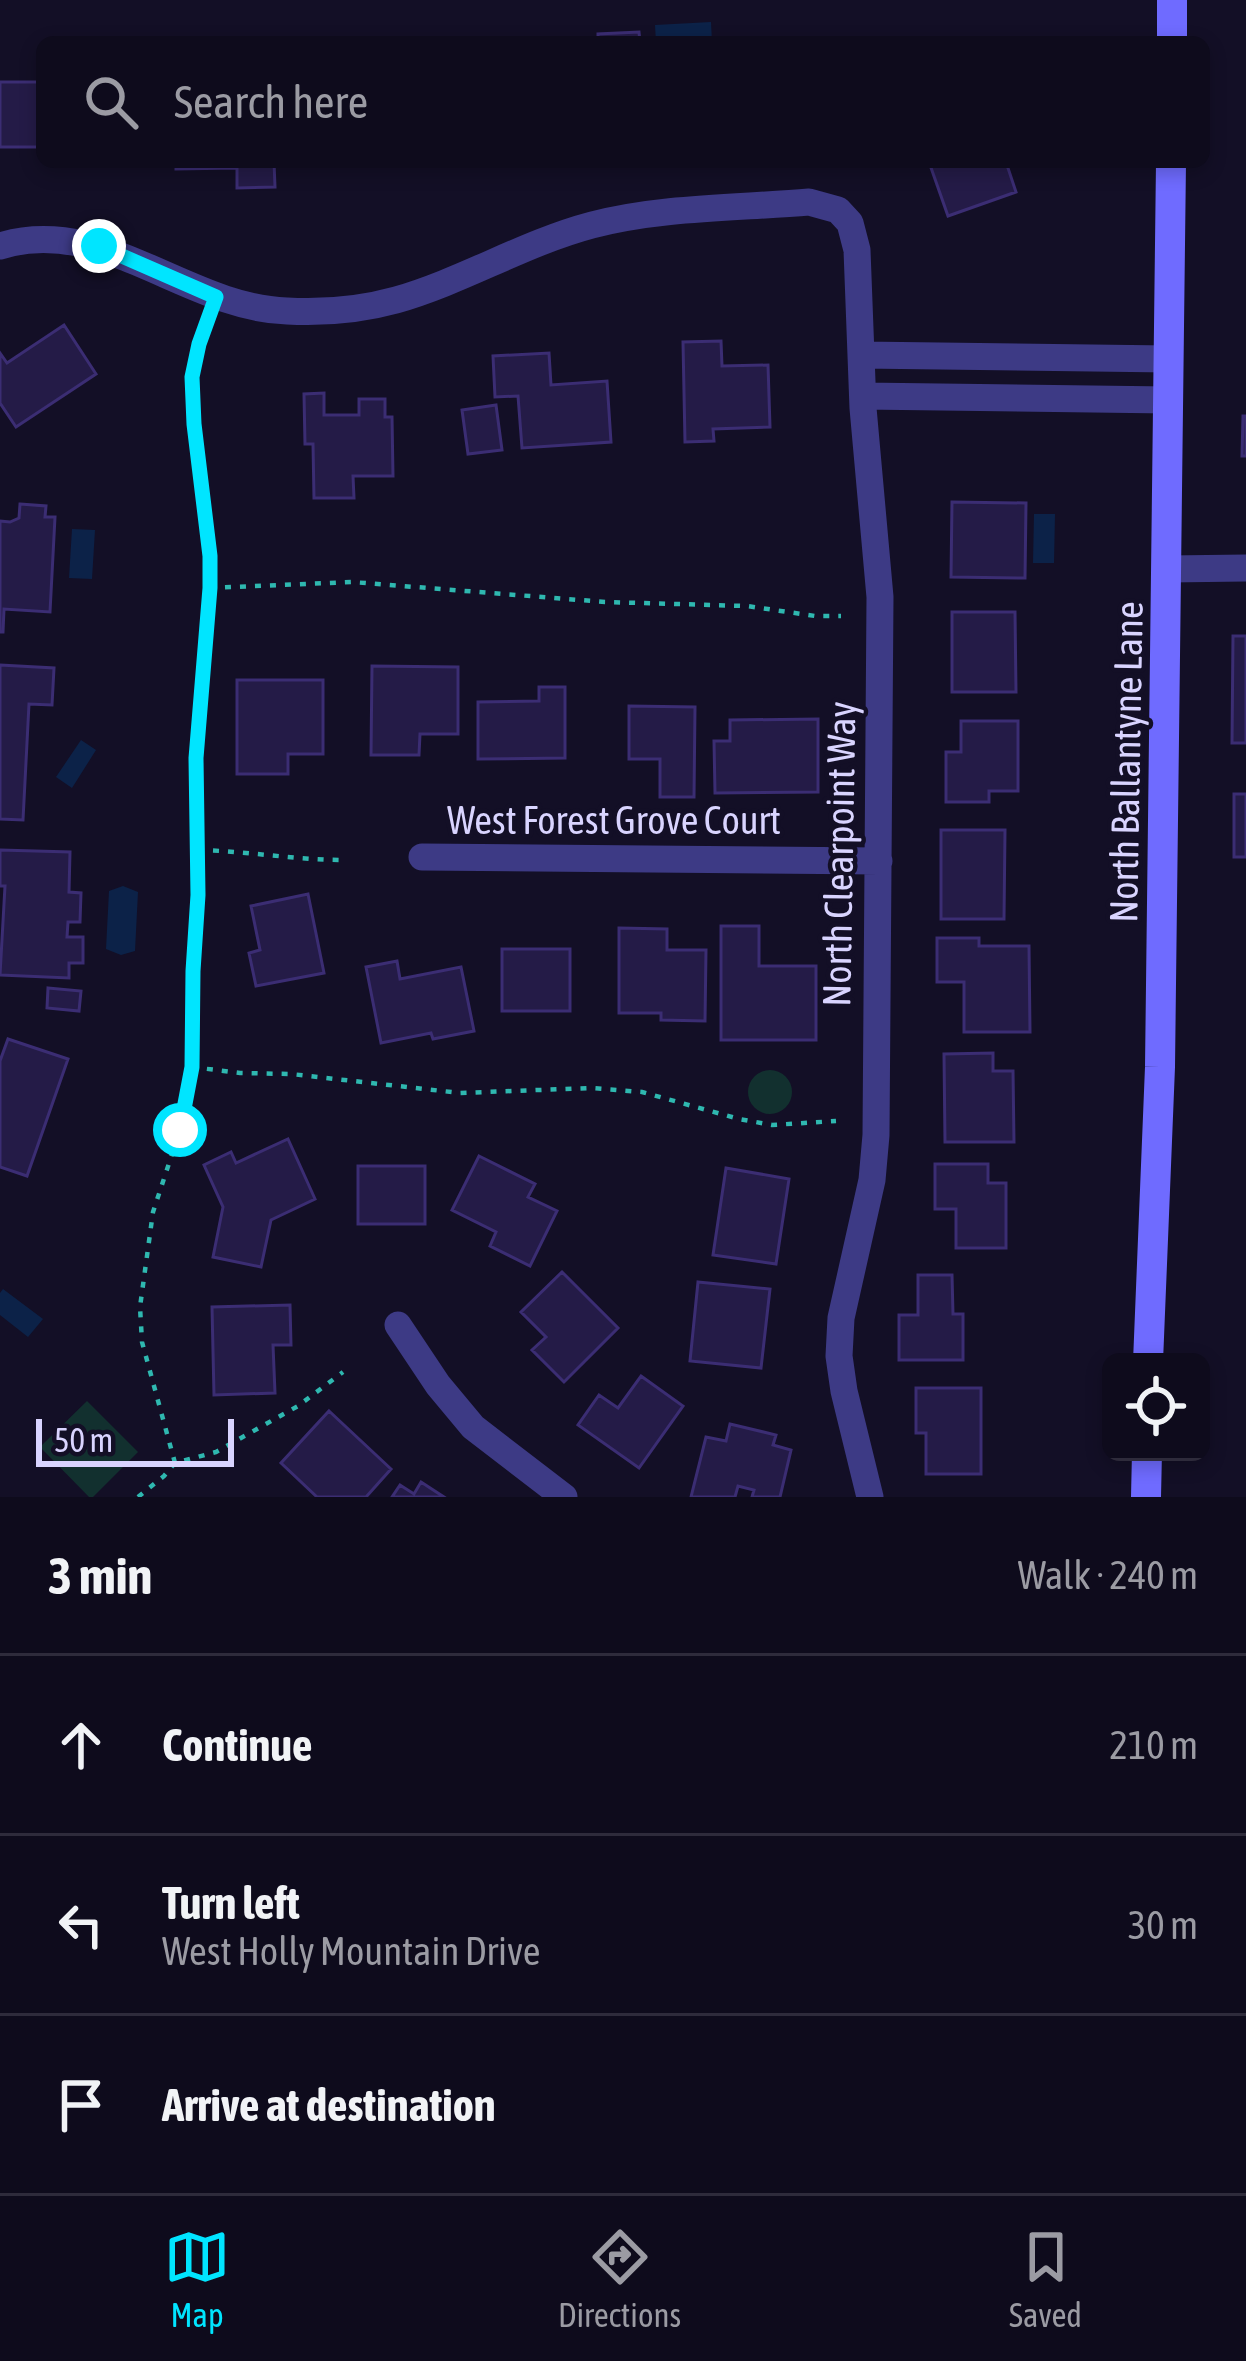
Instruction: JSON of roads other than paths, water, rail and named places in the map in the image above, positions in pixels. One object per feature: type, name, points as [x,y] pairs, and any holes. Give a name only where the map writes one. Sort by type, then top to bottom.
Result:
[{"type":"street","points":[[1172,0],[1172,36]]},
{"type":"street","name":"North Ballantyne Lane","points":[[1148,1353],[1160,1067],[1171,168]]},
{"type":"street","name":"North Clearpoint Way","points":[[0,246],[62,239],[99,246],[216,297],[282,311],[354,309],[398,300],[566,232],[655,214],[809,202],[838,210],[850,223],[857,250],[863,396],[880,596],[876,1135],[872,1180],[841,1318],[839,1356],[870,1497]]},
{"type":"street","points":[[862,355],[1169,359]]},
{"type":"street","points":[[863,396],[1169,400]]},
{"type":"street","points":[[1168,569],[1246,568]]},
{"type":"street","name":"West Forest Grove Court","points":[[422,857],[878,861]]},
{"type":"street","points":[[398,1325],[472,1427],[563,1497]]},
{"type":"street","points":[[1146,1497],[1147,1461]]},
{"type":"water","points":[[711,22],[712,36],[656,36],[655,25]]},
{"type":"water","points":[[1034,514],[1055,514],[1054,563],[1033,563]]},
{"type":"water","points":[[72,529],[95,530],[92,579],[69,578]]},
{"type":"water","points":[[81,740],[96,750],[72,788],[56,777]]},
{"type":"water","points":[[123,886],[138,892],[135,951],[121,955],[106,949],[109,891]]},
{"type":"water","points":[[3,1289],[43,1319],[28,1337],[0,1315]]}]
